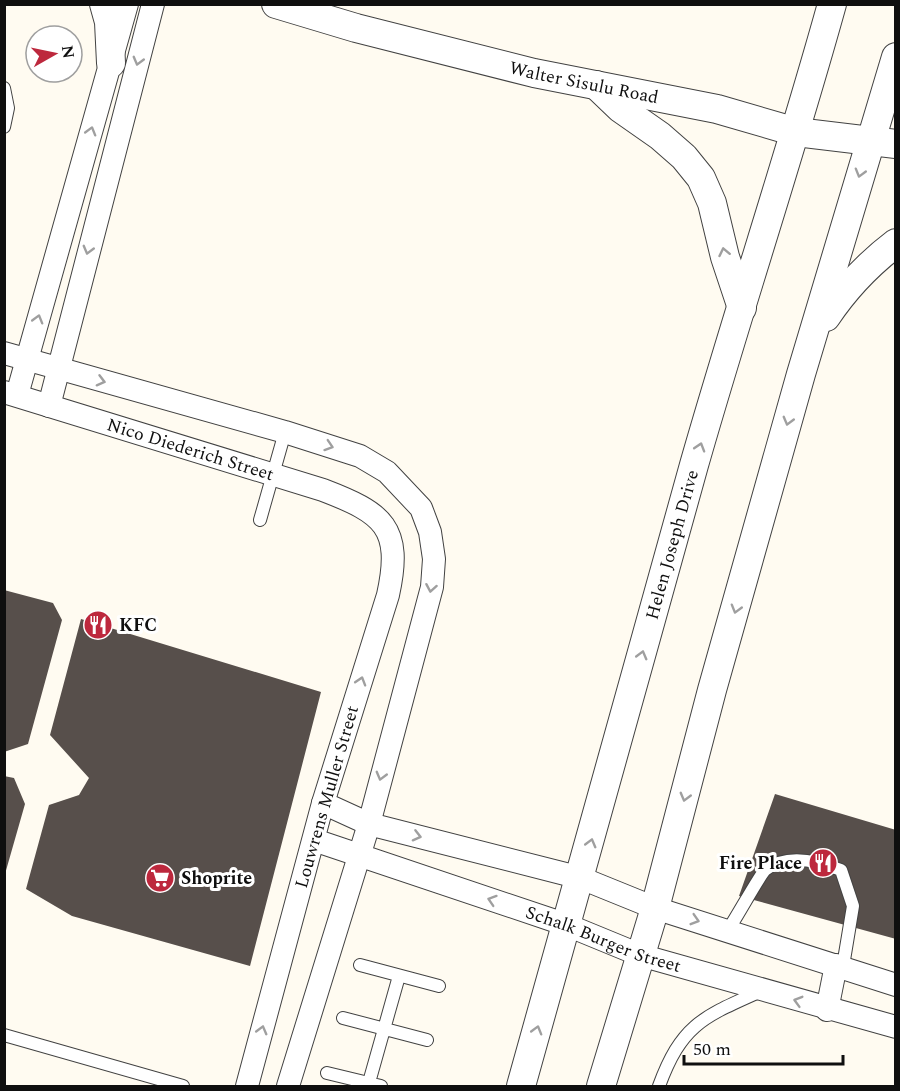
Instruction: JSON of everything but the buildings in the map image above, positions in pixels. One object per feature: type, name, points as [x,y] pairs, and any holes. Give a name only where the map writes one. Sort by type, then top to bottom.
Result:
[{"type":"street","points":[[104,4],[109,22],[111,63]]},
{"type":"street","points":[[11,393],[27,359],[127,4]]},
{"type":"street","points":[[48,406],[153,4]]},
{"type":"street","name":"Walter Sisulu Road","points":[[276,4],[368,31],[534,73],[717,109],[796,132],[882,142]]},
{"type":"street","name":"Helen Joseph Drive","points":[[521,1086],[582,878],[695,464],[796,132],[832,4]]},
{"type":"street","points":[[601,1086],[656,908],[712,690],[801,374],[882,142],[896,57]]},
{"type":"street","points":[[595,85],[620,108],[660,136],[684,157],[701,178],[712,203],[725,257],[742,308]]},
{"type":"street","points":[[801,374],[823,322],[845,288],[866,266],[896,243]]},
{"type":"street","points":[[4,353],[285,432],[360,456],[387,472],[421,508],[430,532],[434,560],[432,587],[369,824],[357,855],[288,1086]]},
{"type":"street","name":"Nico Diederich Street","points":[[11,393],[323,490],[373,513]]},
{"type":"street","name":"Louwrens Muller Street","points":[[247,1086],[323,803],[394,569],[393,547],[388,530],[373,513]]},
{"type":"street","points":[[323,803],[369,824],[582,878],[656,908],[896,985]]},
{"type":"street","name":"Schalk Burger Street","points":[[314,840],[567,925],[640,955],[827,1010],[896,1027]]},
{"type":"street","points":[[827,1010],[839,965]]},
{"type":"lane","points":[[4,88],[9,108],[4,127]]},
{"type":"lane","points":[[260,520],[285,432]]},
{"type":"lane","points":[[728,930],[764,871],[784,861],[819,861],[841,870],[853,906],[839,965]]},
{"type":"lane","points":[[360,965],[439,986]]},
{"type":"lane","points":[[368,1084],[399,976]]},
{"type":"lane","points":[[659,1086],[669,1060],[688,1031],[698,1021],[762,991]]},
{"type":"lane","points":[[343,1018],[427,1041]]},
{"type":"lane","points":[[4,1035],[183,1086]]},
{"type":"lane","points":[[327,1073],[381,1086]]},
{"type":"place","name":"KFC","points":[[98,625]]},
{"type":"place","name":"Fire Place","points":[[823,863]]},
{"type":"place","name":"Shoprite","points":[[160,878]]}]
